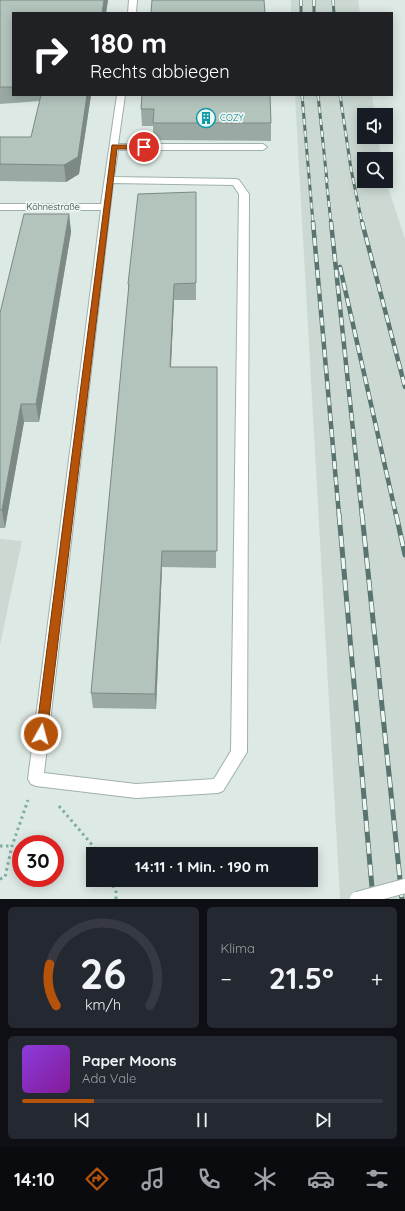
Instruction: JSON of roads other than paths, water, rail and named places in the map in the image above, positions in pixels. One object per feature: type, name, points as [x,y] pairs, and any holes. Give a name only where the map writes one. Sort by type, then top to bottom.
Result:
[{"type":"street","points":[[132,12],[134,0]]},
{"type":"street","points":[[109,180],[236,182],[244,194],[239,752],[218,786],[136,791],[36,779],[109,180],[121,96]]},
{"type":"street","points":[[114,147],[263,147]]},
{"type":"street","name":"Köhnestraße","points":[[1,210],[106,207]]},
{"type":"street","points":[[357,899],[405,886]]},
{"type":"railway","points":[[301,0],[301,12]]},
{"type":"railway","points":[[314,0],[314,12]]},
{"type":"railway","points":[[333,0],[334,12]]},
{"type":"railway","points":[[302,96],[313,223]]},
{"type":"railway","points":[[318,96],[327,181]]},
{"type":"railway","points":[[340,96],[351,169],[362,223]]},
{"type":"railway","points":[[326,177],[331,223]]},
{"type":"railway","points":[[313,222],[339,515]]},
{"type":"railway","points":[[331,222],[362,515]]},
{"type":"railway","points":[[362,222],[405,387]]},
{"type":"railway","points":[[340,267],[396,515]]},
{"type":"railway","points":[[339,514],[373,899]]},
{"type":"railway","points":[[362,514],[402,899]]},
{"type":"railway","points":[[396,514],[405,555]]},
{"type":"place","name":"COZY","points":[[206,118]]}]
